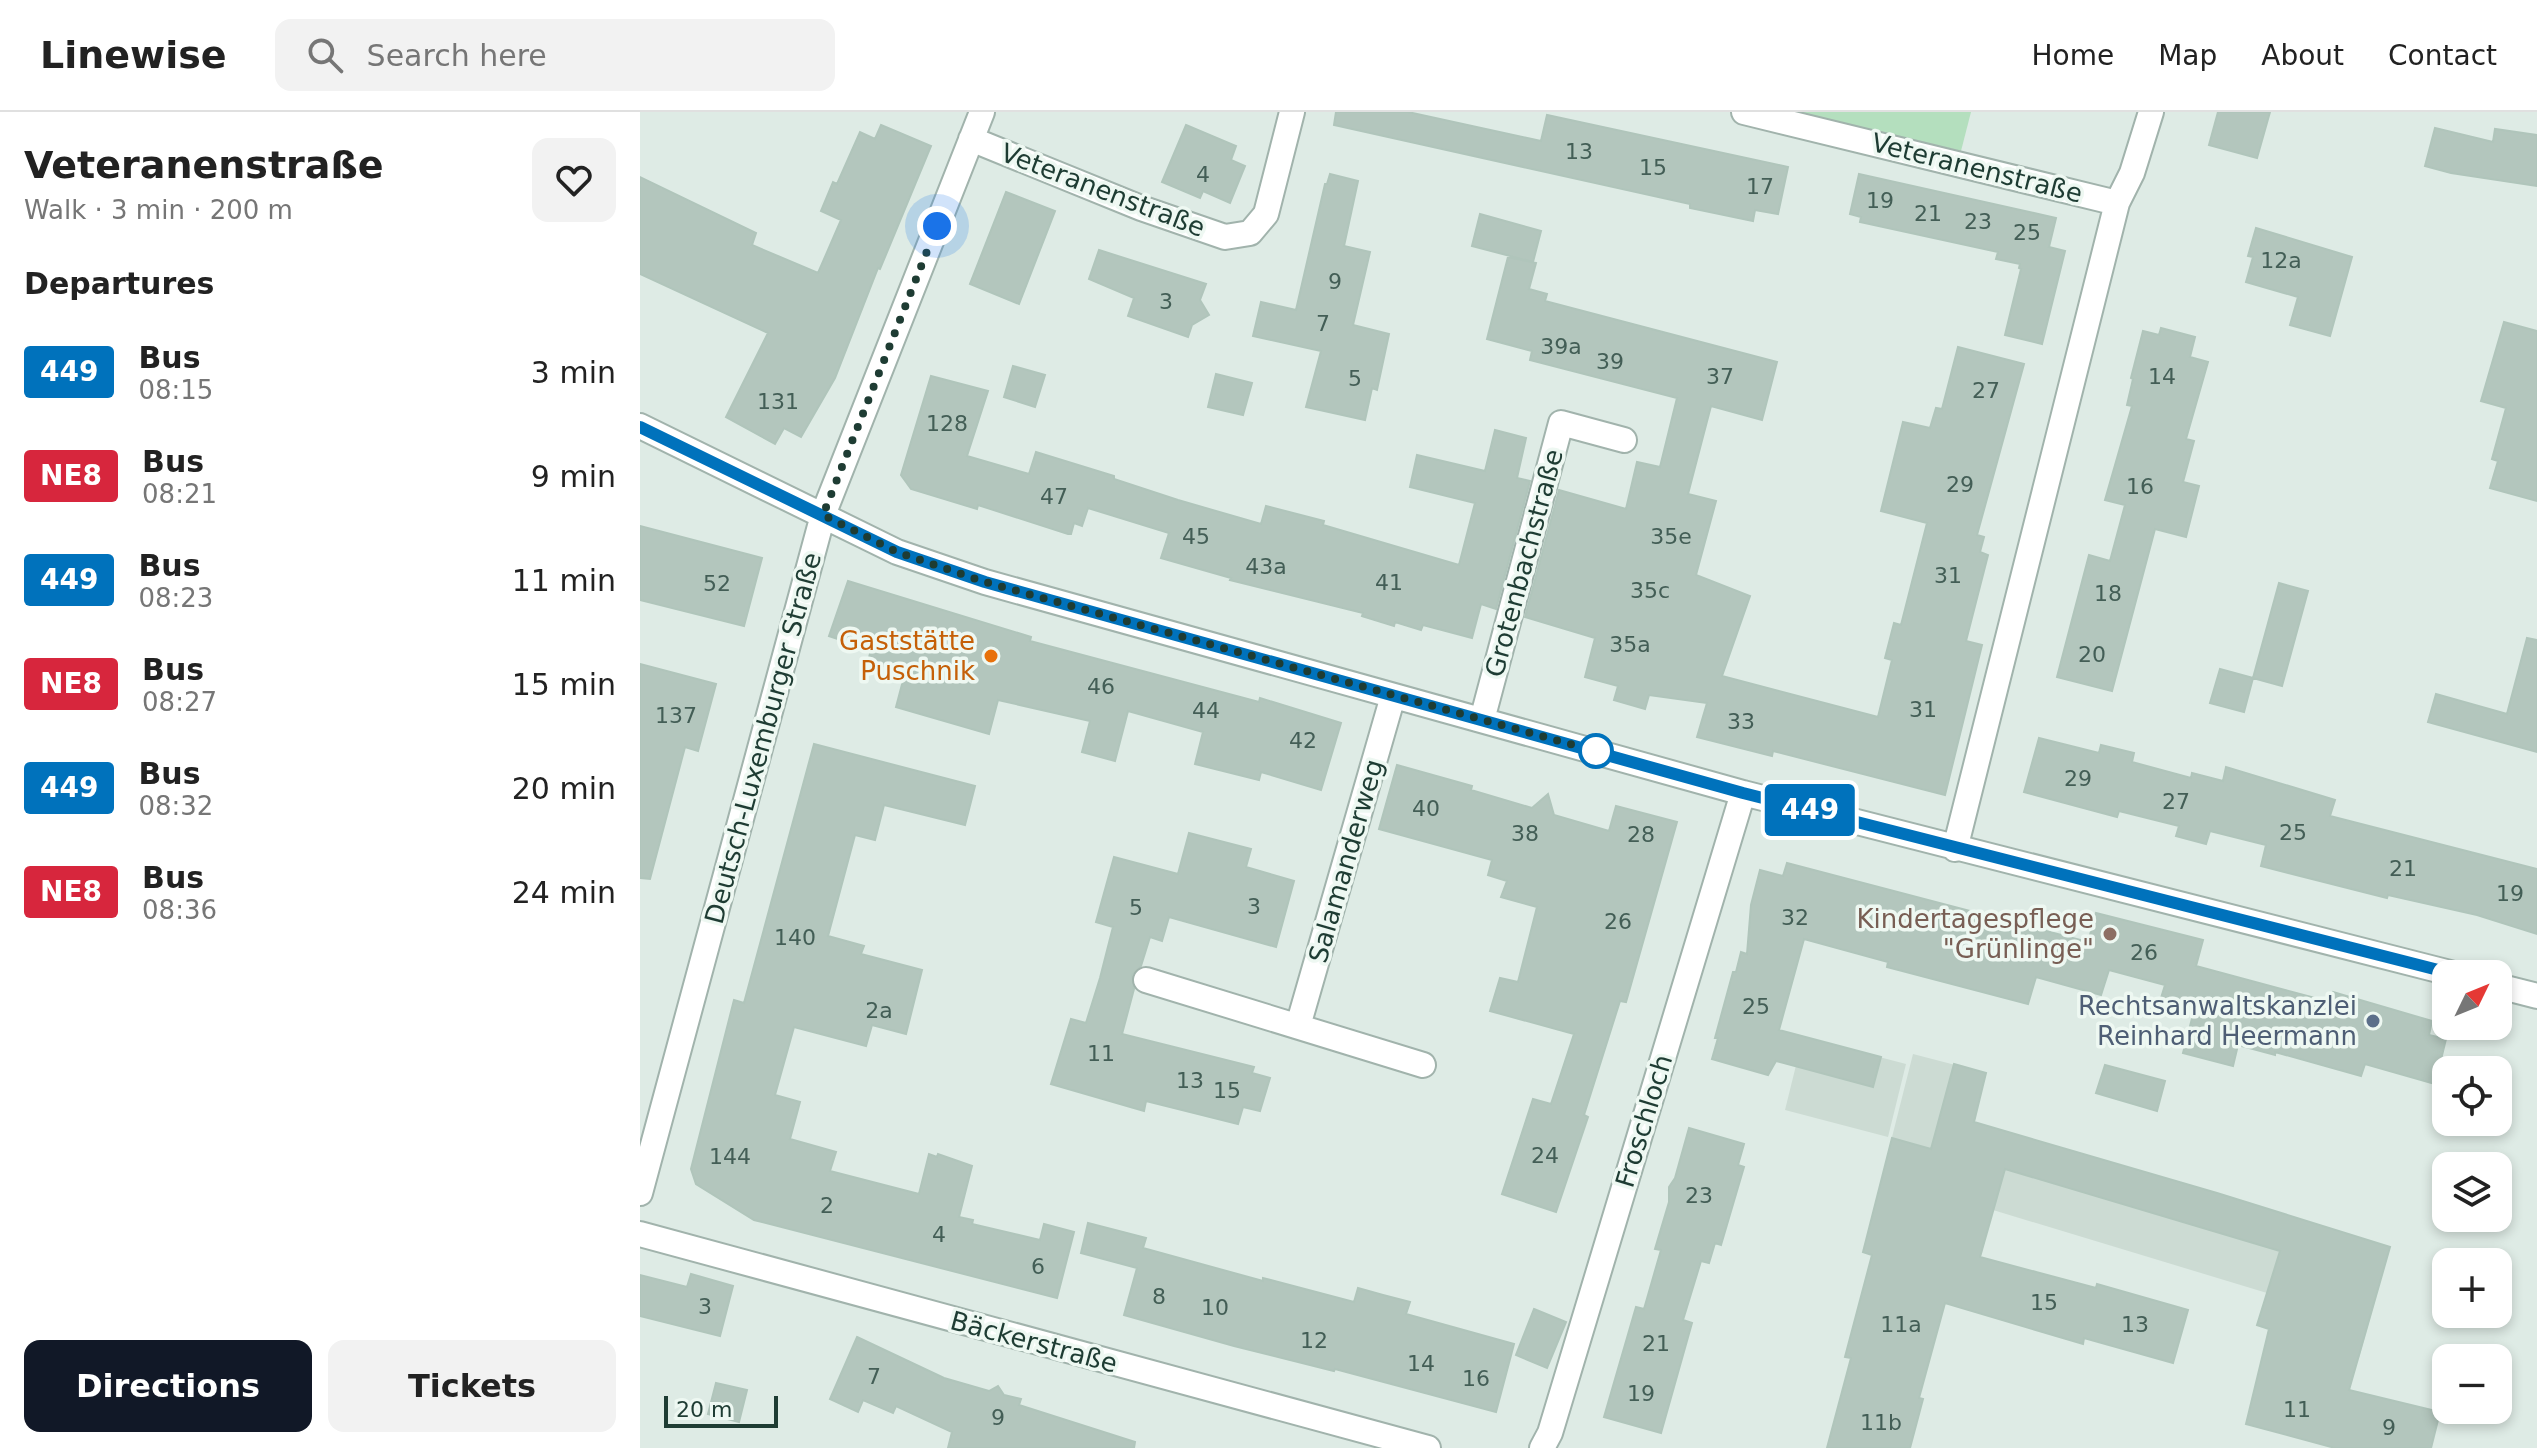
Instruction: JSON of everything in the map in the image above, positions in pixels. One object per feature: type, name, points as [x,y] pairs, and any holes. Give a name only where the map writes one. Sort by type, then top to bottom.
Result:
[{"type":"street","name":"Deutsch-Luxemburger Straße","points":[[640,1193],[823,515],[982,112]]},
{"type":"street","name":"Veteranenstraße","points":[[971,139],[1141,208],[1225,237],[1250,233],[1266,214],[1292,112]]},
{"type":"street","name":"Veteranenstraße","points":[[1744,112],[2117,203]]},
{"type":"street","name":"Veteranenstraße","points":[[1955,849],[2117,203],[2132,173],[2151,112]]},
{"type":"street","name":"Grotenbachstraße","points":[[1482,720],[1561,423],[1624,440]]},
{"type":"street","points":[[640,426],[897,552],[985,582],[1743,793],[2432,968]]},
{"type":"street","name":"Salamanderweg","points":[[1298,1026],[1393,696]]},
{"type":"street","name":"Froschloch","points":[[1542,1448],[1550,1433],[1743,793]]},
{"type":"street","points":[[1146,980],[1423,1065]]},
{"type":"street","points":[[2512,990],[2537,996]]},
{"type":"street","name":"Bäckerstraße","points":[[640,1234],[1428,1448]]},
{"type":"shaded area","points":[[1803,1037],[1906,1064],[1888,1137],[1785,1110]]},
{"type":"shaded area","points":[[1913,1054],[1986,1073],[1964,1157],[2217,1193],[2390,1247],[2359,1358],[2257,1325],[2267,1293],[1993,1210],[1974,1282],[1863,1252]]},
{"type":"green space","points":[[1798,112],[1971,112],[1961,151]]},
{"type":"building","points":[[1336,112],[1408,112],[1541,141],[1547,115],[1788,167],[1778,214],[1755,210],[1753,221],[1690,208],[1690,204],[1334,125]]},
{"type":"building","points":[[2218,112],[2270,112],[2257,158],[2209,145]]},
{"type":"building","points":[[881,125],[931,146],[835,378],[801,437],[784,428],[775,444],[726,417],[768,333],[640,274],[640,177],[756,233],[752,245],[818,273],[841,220],[821,211],[833,182],[837,184],[860,132],[875,139]]},
{"type":"building","points":[[1186,125],[1236,146],[1231,160],[1245,166],[1230,203],[1203,191],[1200,198],[1162,182]]},
{"type":"building","points":[[2435,128],[2493,142],[2495,129],[2537,135],[2537,186],[2425,166]]},
{"type":"building","points":[[1330,174],[1358,181],[1344,246],[1370,252],[1353,325],[1389,334],[1377,390],[1372,388],[1365,420],[1306,407],[1321,351],[1253,336],[1261,302],[1296,310],[1325,184]]},
{"type":"building","points":[[1859,174],[2056,218],[2049,247],[2065,251],[2042,344],[2005,335],[2020,264],[1996,259],[1998,252],[1860,222],[1861,217],[1850,214]]},
{"type":"building","points":[[1006,192],[1055,211],[1019,304],[970,284]]},
{"type":"building","points":[[1480,214],[1541,231],[1533,262],[1472,246]]},
{"type":"building","points":[[2256,228],[2352,257],[2330,336],[2290,325],[2298,297],[2246,282],[2253,257],[2248,256]]},
{"type":"building","points":[[1099,250],[1206,284],[1200,300],[1209,315],[1192,325],[1188,337],[1128,316],[1134,298],[1089,279]]},
{"type":"building","points":[[1508,257],[1536,263],[1529,289],[1547,294],[1545,301],[1777,362],[1762,420],[1711,406],[1688,494],[1716,501],[1696,575],[1750,596],[1722,676],[1878,717],[1892,660],[1885,658],[1894,623],[1901,625],[1927,523],[1881,511],[1903,422],[1930,428],[1936,408],[1942,409],[1958,347],[2024,364],[1977,535],[1984,537],[1980,552],[1988,555],[1966,641],[1982,645],[1945,795],[1773,751],[1772,756],[1697,737],[1707,703],[1649,695],[1645,709],[1614,700],[1618,686],[1585,677],[1595,638],[1525,617],[1559,490],[1626,509],[1637,462],[1660,467],[1677,398],[1530,360],[1532,351],[1487,339]]},
{"type":"building","points":[[2504,322],[2537,331],[2537,501],[2490,488],[2498,461],[2492,459],[2506,408],[2481,401]]},
{"type":"building","points":[[2161,328],[2195,337],[2190,357],[2208,362],[2186,439],[2194,441],[2183,482],[2199,486],[2186,537],[2155,529],[2112,691],[2057,677],[2089,555],[2110,561],[2125,505],[2105,500],[2132,406],[2127,405],[2131,378],[2143,331],[2159,335]]},
{"type":"building","points":[[1013,366],[1045,375],[1035,407],[1004,397]]},
{"type":"building","points":[[1216,374],[1252,383],[1243,415],[1208,407]]},
{"type":"building","points":[[931,376],[988,391],[967,456],[1029,474],[1036,452],[1178,500],[1261,524],[1266,506],[1324,521],[1323,525],[1459,565],[1475,503],[1410,487],[1417,455],[1485,471],[1495,430],[1526,438],[1517,478],[1530,481],[1496,609],[1481,604],[1472,638],[1423,625],[1421,630],[1395,622],[1394,626],[1362,616],[1363,613],[1230,580],[1161,558],[1169,533],[1088,508],[1082,526],[1074,523],[1071,534],[1068,534],[978,505],[977,509],[911,489],[901,475]]},
{"type":"building","points":[[640,526],[762,558],[744,626],[640,600]]},
{"type":"building","points":[[848,581],[1031,637],[1030,641],[1259,702],[1260,698],[1341,723],[1321,790],[1261,772],[1259,780],[1195,764],[1203,732],[1128,711],[1115,761],[1082,752],[1090,721],[998,700],[989,734],[896,707],[905,673],[868,661],[871,650],[829,636]]},
{"type":"building","points":[[2279,583],[2308,591],[2282,686],[2253,678]]},
{"type":"building","points":[[2527,638],[2537,640],[2537,752],[2428,722],[2436,694],[2507,714]]},
{"type":"building","points":[[640,664],[716,684],[698,751],[685,747],[650,879],[640,878]]},
{"type":"building","points":[[2220,669],[2253,678],[2244,712],[2210,703]]},
{"type":"building","points":[[2039,738],[2099,753],[2101,745],[2134,753],[2132,762],[2191,778],[2192,773],[2223,781],[2226,767],[2335,800],[2330,816],[2537,869],[2537,934],[2477,915],[2388,895],[2387,898],[2261,866],[2266,845],[2210,831],[2206,844],[2176,836],[2179,826],[2119,811],[2117,817],[2024,792]]},
{"type":"building","points":[[814,744],[975,786],[965,825],[884,805],[875,840],[855,835],[828,936],[864,946],[861,954],[922,970],[906,1034],[872,1025],[866,1046],[794,1027],[775,1095],[800,1102],[790,1139],[836,1152],[830,1171],[919,1194],[929,1154],[937,1157],[938,1154],[972,1166],[959,1217],[973,1220],[972,1224],[1040,1240],[1044,1224],[1074,1232],[1057,1298],[754,1220],[696,1184],[691,1169],[734,1000],[744,1003]]},
{"type":"building","points":[[1397,765],[1472,786],[1471,790],[1532,808],[1548,794],[1554,815],[1609,831],[1616,806],[1677,822],[1626,1002],[1620,1001],[1584,1115],[1588,1117],[1556,1212],[1502,1194],[1533,1099],[1551,1104],[1574,1034],[1490,1011],[1500,978],[1518,982],[1537,907],[1501,897],[1507,881],[1488,875],[1492,860],[1379,829]]},
{"type":"building","points":[[1189,833],[1251,849],[1246,867],[1294,881],[1276,947],[1169,917],[1162,941],[1150,937],[1141,966],[1132,975],[1134,989],[1122,1034],[1254,1067],[1252,1073],[1270,1078],[1260,1111],[1243,1107],[1238,1124],[1146,1101],[1144,1111],[1051,1084],[1071,1019],[1086,1023],[1100,978],[1113,927],[1096,922],[1114,857],[1178,874]]},
{"type":"building","points":[[1787,863],[2088,942],[2096,913],[2203,940],[2196,966],[2330,1002],[2333,992],[2432,1021],[2429,1035],[2432,1040],[2446,1040],[2442,1056],[2432,1056],[2432,1083],[2365,1064],[2361,1076],[2238,1045],[2233,1066],[2183,1053],[2195,1007],[2161,998],[2165,985],[2109,970],[2101,995],[2036,977],[2028,1004],[1887,967],[1888,962],[1804,939],[1779,1030],[1881,1057],[1873,1087],[1776,1061],[1768,1075],[1712,1059],[1733,972],[1736,972],[1741,952],[1747,954],[1751,905],[1760,870],[1783,876]]},
{"type":"building","points":[[1954,1064],[1986,1073],[1974,1122],[2390,1247],[2349,1390],[2432,1410],[2432,1424],[2437,1424],[2431,1448],[2335,1448],[2246,1424],[2269,1329],[2257,1325],[2280,1251],[2005,1169],[1980,1257],[2096,1288],[2097,1284],[2188,1310],[2173,1363],[2084,1338],[2083,1344],[1945,1303],[1919,1398],[1923,1399],[1910,1448],[1827,1448],[1851,1358],[1845,1357],[1872,1255],[1863,1252],[1892,1138],[1931,1149]]},
{"type":"building","points":[[2105,1065],[2165,1081],[2157,1111],[2096,1093]]},
{"type":"building","points":[[1689,1128],[1744,1144],[1738,1165],[1744,1167],[1721,1245],[1715,1243],[1709,1263],[1701,1261],[1683,1320],[1692,1323],[1661,1433],[1604,1417],[1636,1307],[1644,1309],[1661,1250],[1655,1249],[1669,1202],[1669,1187],[1675,1178]]},
{"type":"building","points":[[1088,1223],[1146,1238],[1143,1248],[1263,1281],[1263,1278],[1354,1302],[1358,1288],[1410,1302],[1406,1314],[1514,1344],[1496,1412],[1124,1315],[1137,1268],[1081,1253]]},
{"type":"building","points":[[691,1274],[733,1286],[720,1336],[640,1316],[640,1275],[687,1287]]},
{"type":"building","points":[[1534,1309],[1566,1322],[1547,1368],[1516,1355]]},
{"type":"building","points":[[857,1337],[944,1378],[989,1391],[998,1386],[1004,1395],[1021,1399],[1019,1405],[1135,1442],[1134,1448],[948,1448],[952,1432],[896,1406],[893,1413],[863,1400],[858,1412],[830,1399]]},
{"type":"building","points":[[716,1383],[747,1390],[739,1422],[708,1414]]},
{"type":"bus line","name":"449","points":[[640,427],[897,552],[985,582],[1743,793],[2432,969]]},
{"type":"place","name":"Gaststätte Puschnik","points":[[991,656]]},
{"type":"place","name":"Kindertagespflege \"Grünlinge\"","points":[[2110,934]]},
{"type":"place","name":"Rechtsanwaltskanzlei Reinhard Heermann","points":[[2373,1021]]},
{"type":"route","points":[[937,226],[823,515],[897,552],[985,582],[1599,752],[1596,751]]}]
